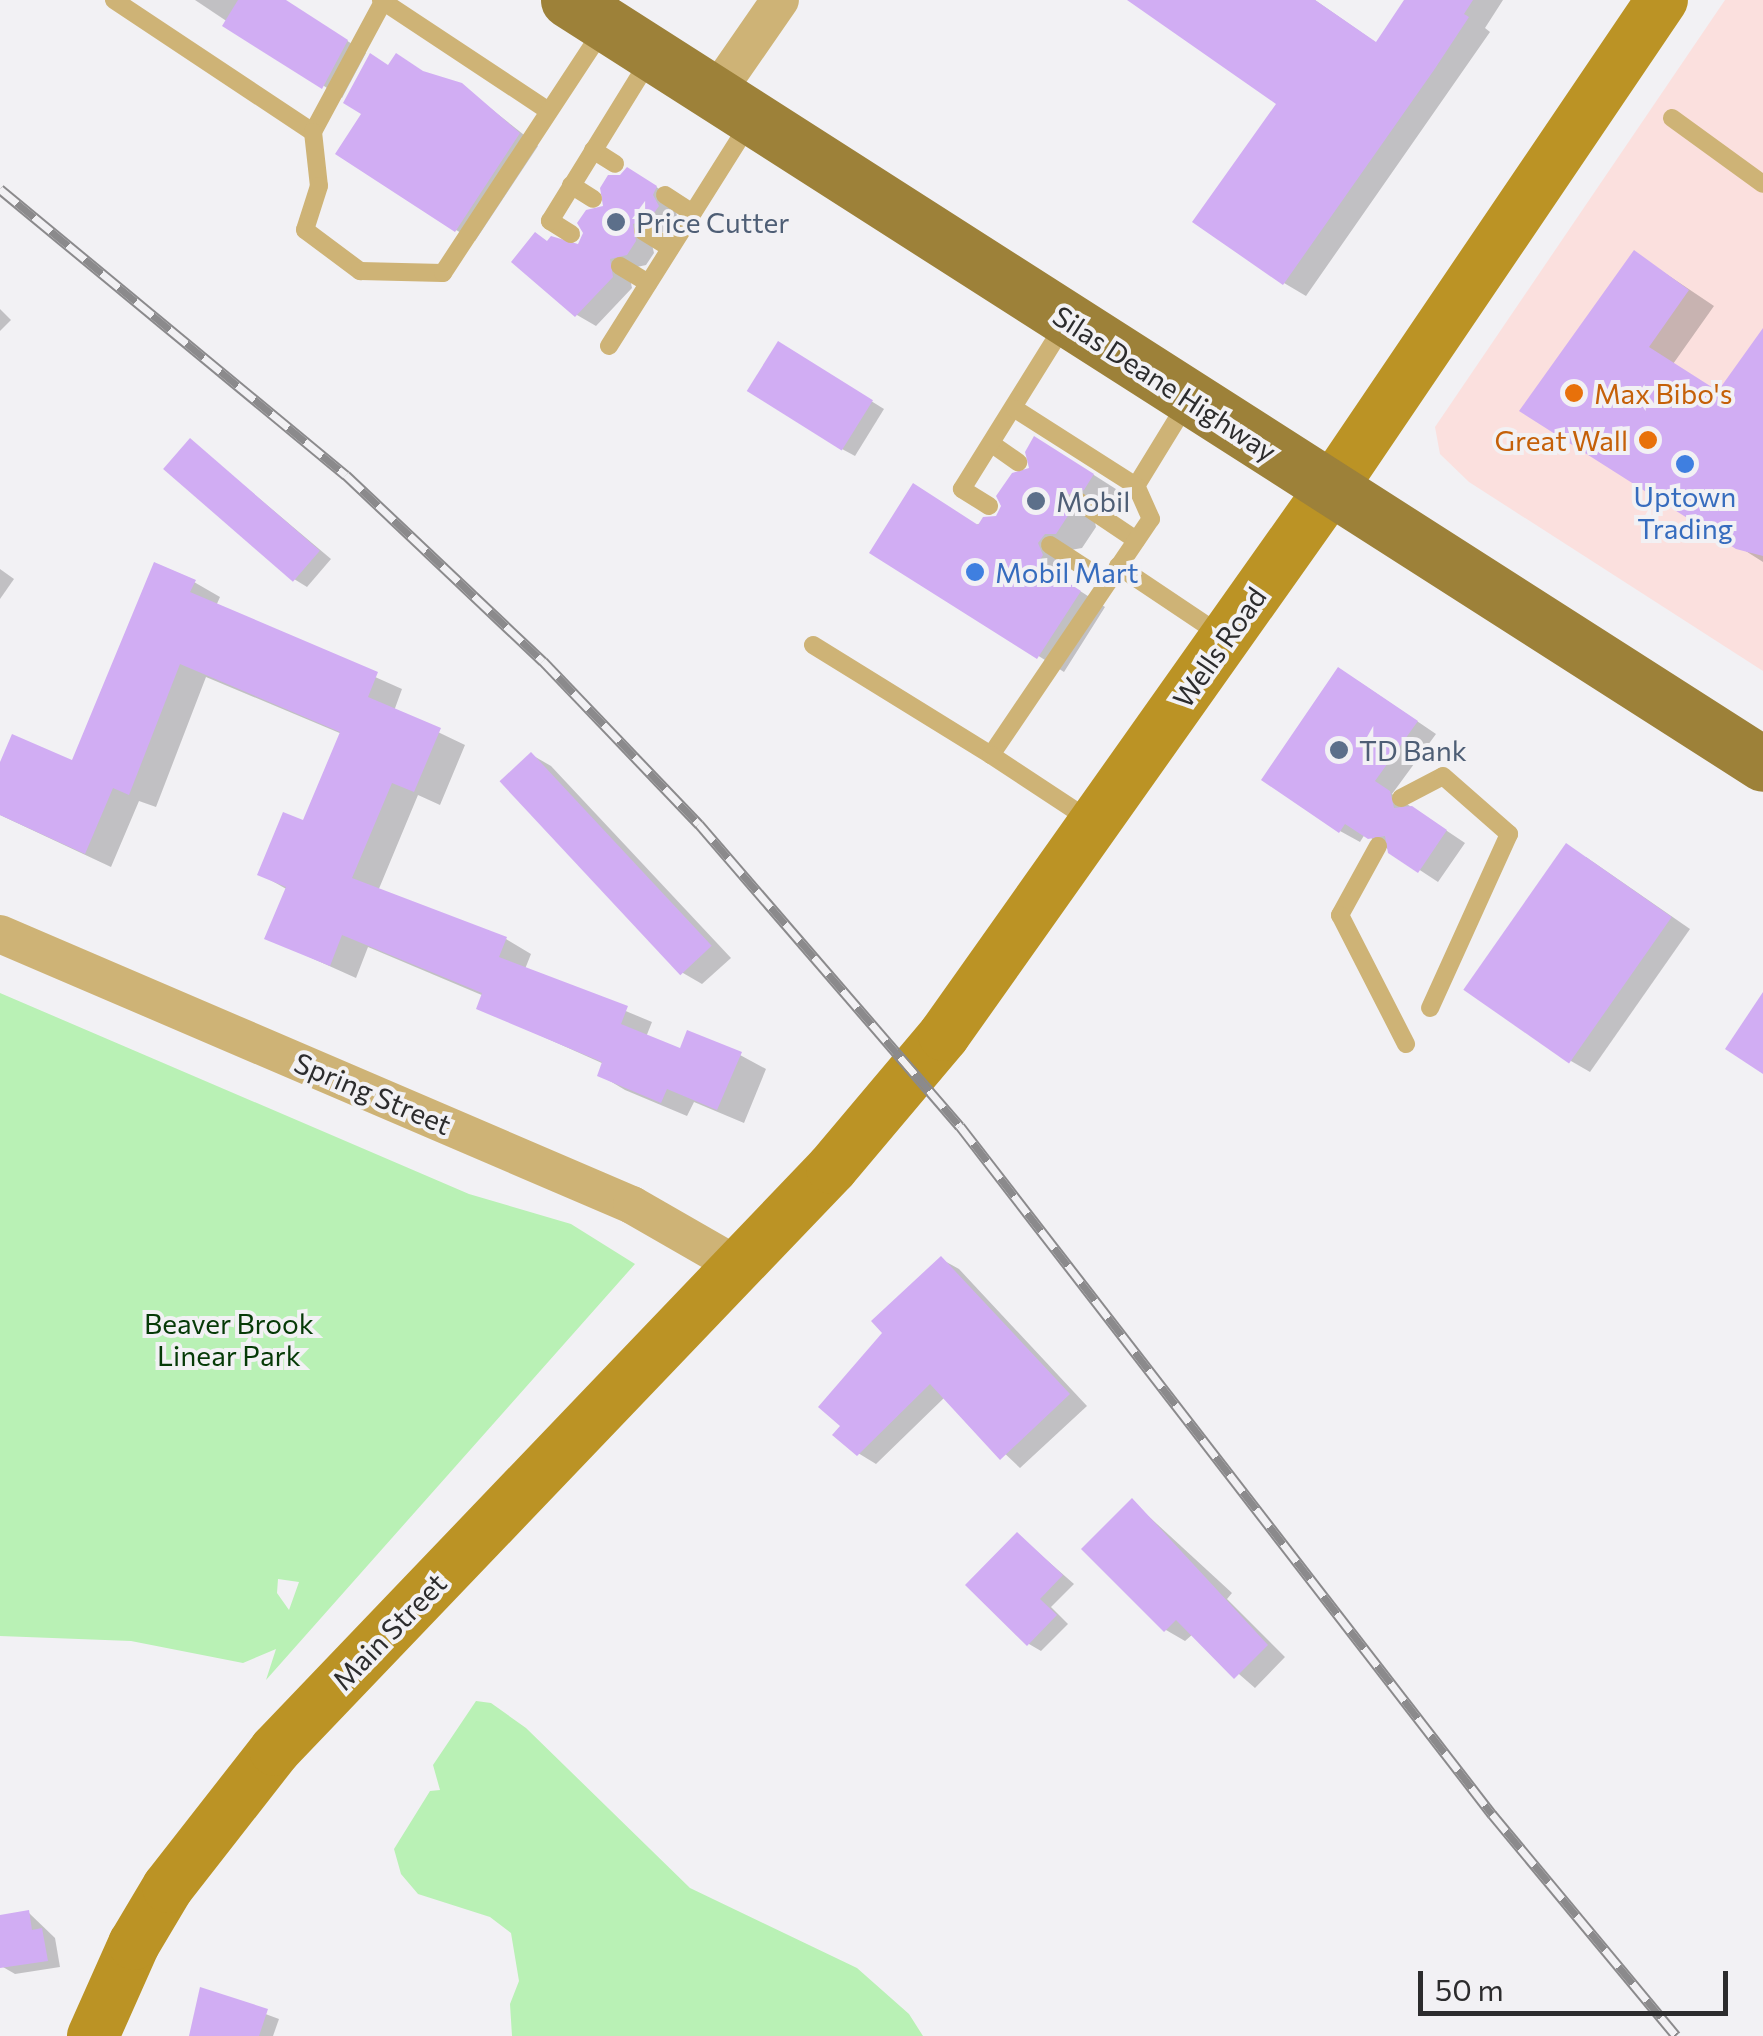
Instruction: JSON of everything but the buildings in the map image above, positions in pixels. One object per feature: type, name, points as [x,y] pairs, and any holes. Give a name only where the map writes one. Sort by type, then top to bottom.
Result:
[{"type":"main road","name":"Silas Deane Highway","points":[[587,12],[1763,764]]},
{"type":"street","points":[[734,106],[780,0]]},
{"type":"street","name":"Wells Road","points":[[738,1266],[915,1072],[1095,824],[1330,488],[1662,0]]},
{"type":"street","name":"Spring Street","points":[[0,934],[632,1206],[738,1266]]},
{"type":"street","name":"Main Street","points":[[93,2036],[134,1944],[168,1887],[275,1750],[738,1266]]},
{"type":"lane","points":[[114,0],[313,132]]},
{"type":"lane","points":[[549,111],[383,0],[313,132],[320,186],[305,230],[360,270],[443,273],[549,111],[587,12]]},
{"type":"lane","points":[[571,234],[550,221],[653,54]]},
{"type":"lane","points":[[609,346],[693,213],[734,106]]},
{"type":"lane","points":[[1672,118],[1763,184]]},
{"type":"lane","points":[[593,150],[616,164]]},
{"type":"lane","points":[[571,185],[593,199]]},
{"type":"lane","points":[[666,195],[693,213]]},
{"type":"lane","points":[[643,231],[670,248]]},
{"type":"lane","points":[[620,266],[648,284]]},
{"type":"lane","points":[[990,506],[962,489],[1015,410],[1067,320]]},
{"type":"lane","points":[[1136,486],[1190,398]]},
{"type":"lane","points":[[991,755],[1151,519],[1136,486],[1015,410]]},
{"type":"lane","points":[[992,444],[1018,462]]},
{"type":"lane","points":[[1078,501],[1136,540]]},
{"type":"lane","points":[[1050,545],[1112,574],[1224,638]]},
{"type":"lane","points":[[813,646],[1095,824]]},
{"type":"lane","points":[[1401,798],[1443,776],[1508,834],[1430,1008]]},
{"type":"lane","points":[[1378,846],[1340,915],[1406,1044]]},
{"type":"shaded area","points":[[1725,0],[1763,0],[1763,671],[1469,482],[1440,454],[1435,427]]},
{"type":"green space","name":"Beaver Brook Linear Park","points":[[0,993],[469,1194],[571,1224],[635,1264],[266,1680],[276,1649],[243,1663],[131,1641],[0,1636]],"holes":[[[278,1579],[299,1582],[289,1610],[277,1593]]]},
{"type":"green space","points":[[476,1701],[491,1703],[526,1728],[690,1888],[857,1968],[909,2014],[923,2036],[512,2036],[510,2004],[519,1981],[511,1933],[490,1917],[418,1894],[401,1874],[394,1849],[430,1791],[440,1790],[433,1765]]},
{"type":"railway","points":[[0,189],[346,475],[543,661],[699,824],[960,1126],[1492,1814],[1676,2036]]},
{"type":"place","name":"Price Cutter","points":[[616,222]]},
{"type":"place","name":"Max Bibo's","points":[[1574,393]]},
{"type":"place","name":"Great Wall","points":[[1648,440]]},
{"type":"place","name":"Uptown Trading","points":[[1685,464]]},
{"type":"place","name":"Mobil","points":[[1036,501]]},
{"type":"place","name":"Mobil Mart","points":[[975,572]]},
{"type":"place","name":"TD Bank","points":[[1339,750]]}]
